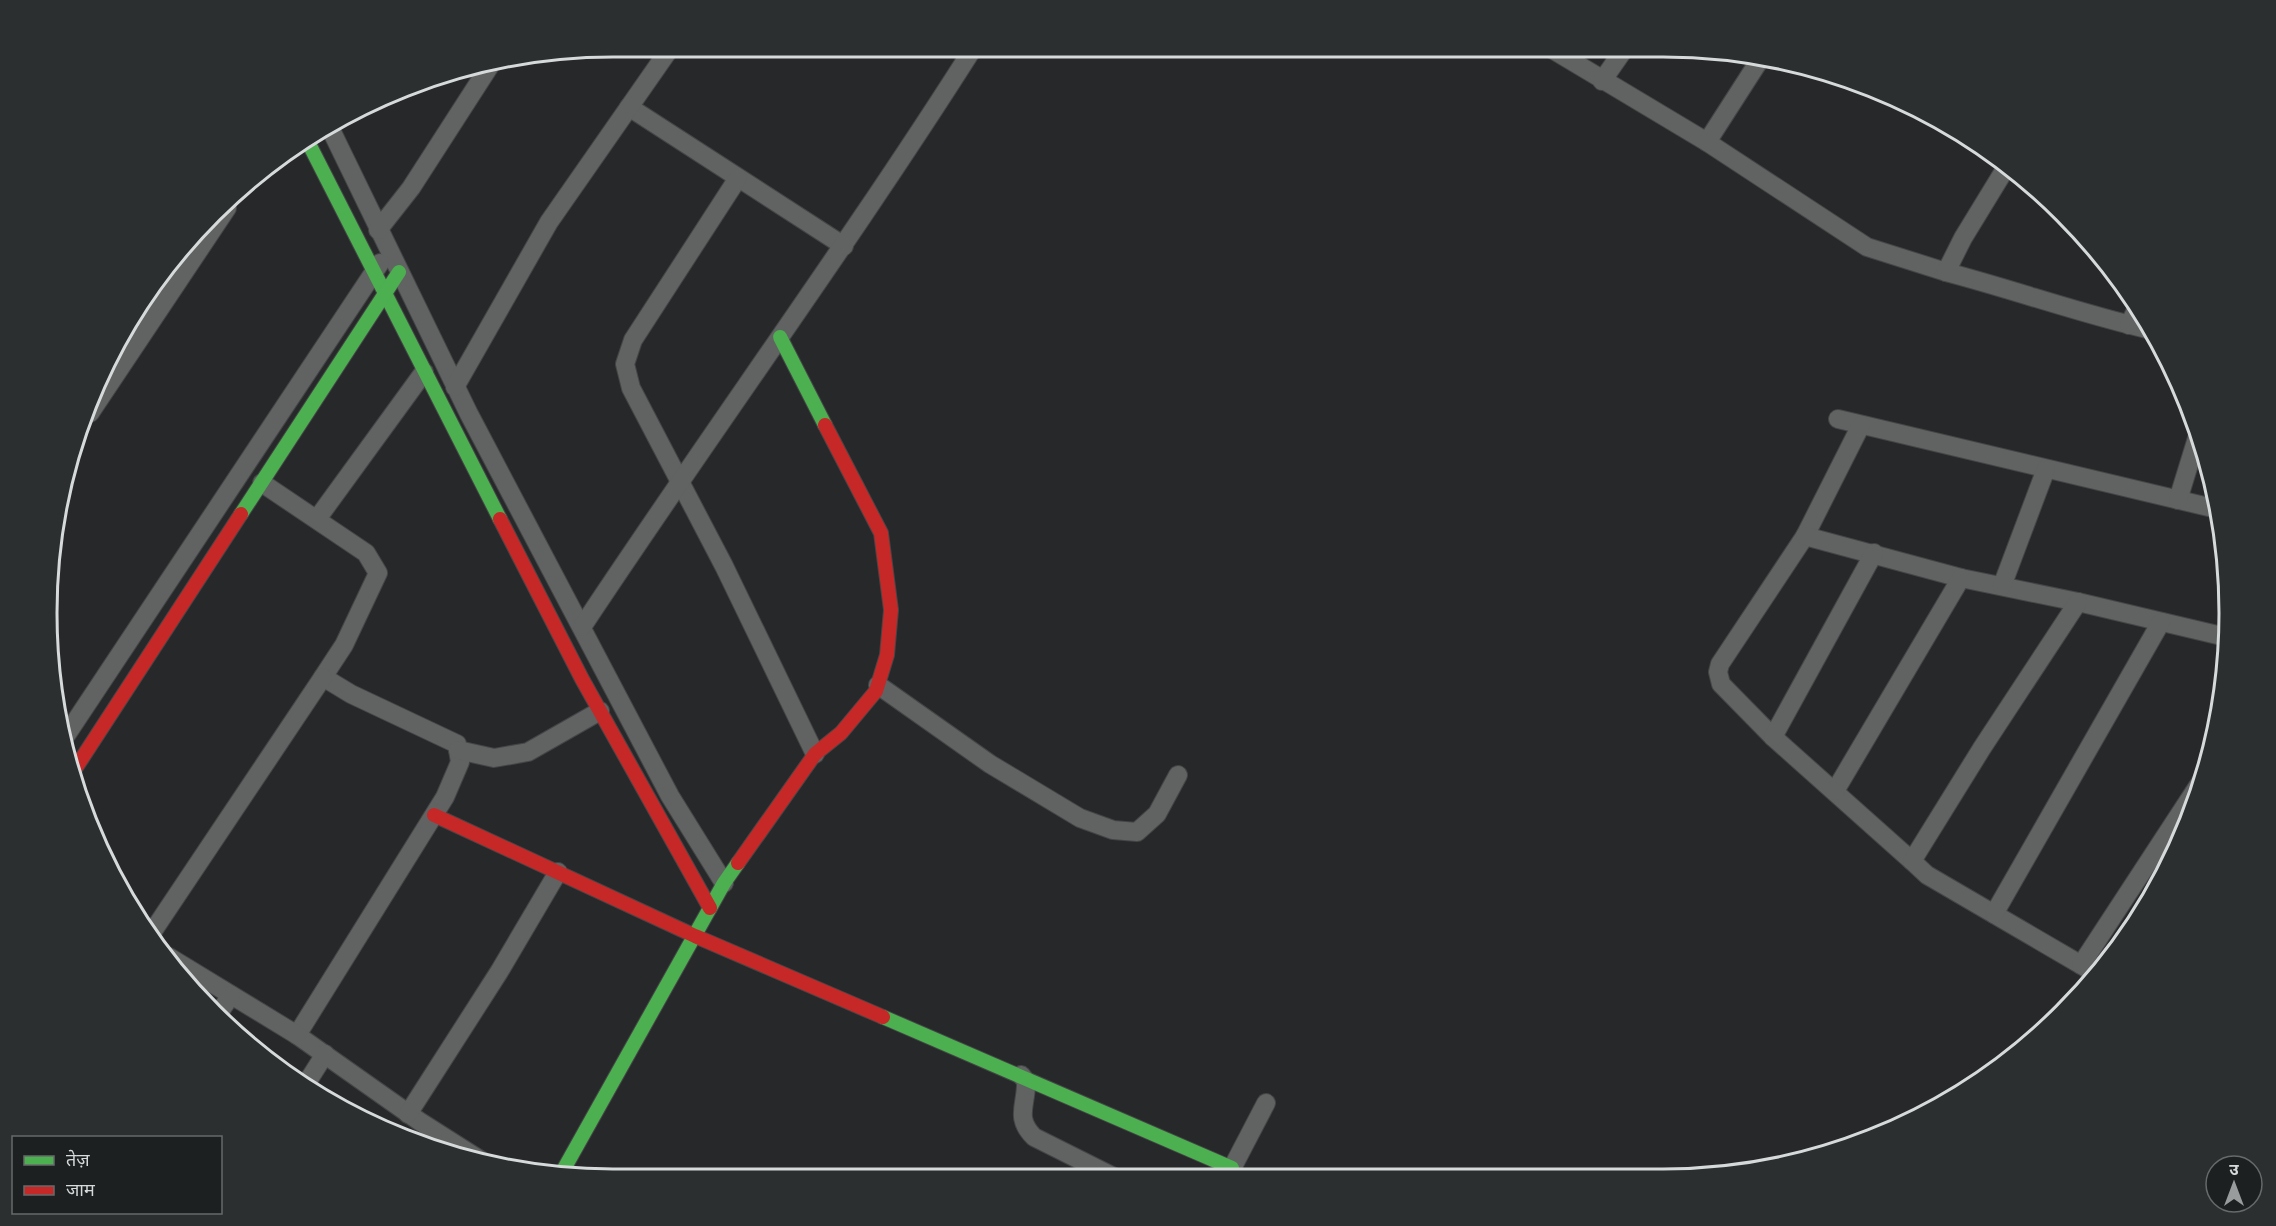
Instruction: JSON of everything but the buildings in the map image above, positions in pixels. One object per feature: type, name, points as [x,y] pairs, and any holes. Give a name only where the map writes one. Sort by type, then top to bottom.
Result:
[{"type":"street","points":[[455,387],[549,222],[662,57]]},
{"type":"street","points":[[582,627],[678,482],[844,246],[962,57]]},
{"type":"street","points":[[1564,57],[1707,142],[1867,248],[2140,328]]},
{"type":"street","points":[[1602,81],[1619,57]]},
{"type":"street","points":[[1707,142],[1756,65]]},
{"type":"street","points":[[378,230],[411,188],[486,72]]},
{"type":"street","points":[[628,107],[844,246]]},
{"type":"street","points":[[332,133],[455,387],[670,796],[724,883]]},
{"type":"street","points":[[310,147],[384,295],[600,711],[710,908]]},
{"type":"street","points":[[1946,272],[1963,238],[2003,173]]},
{"type":"street","points":[[738,178],[633,340],[625,364],[631,388],[678,482],[724,566],[815,754]]},
{"type":"street","points":[[100,398],[214,227]]},
{"type":"street","points":[[70,730],[388,250]]},
{"type":"street","points":[[78,764],[399,272]]},
{"type":"street","points":[[2129,325],[2133,316]]},
{"type":"street","points":[[565,1167],[724,883],[815,754],[841,733],[876,691],[888,655],[891,610],[888,565],[881,533],[780,337]]},
{"type":"street","points":[[316,519],[424,372]]},
{"type":"street","points":[[1838,419],[2208,507]]},
{"type":"street","points":[[1861,425],[1805,536],[1720,664],[1718,672],[1721,684],[1773,737],[1927,875],[2088,969],[2175,831]]},
{"type":"street","points":[[2178,500],[2194,449]]},
{"type":"street","points":[[2002,586],[2046,469]]},
{"type":"street","points":[[155,928],[344,645],[378,573],[366,553],[262,483]]},
{"type":"street","points":[[1805,536],[1961,578],[2078,602],[2218,635]]},
{"type":"street","points":[[1773,737],[1874,553]]},
{"type":"street","points":[[1835,791],[1961,578]]},
{"type":"street","points":[[1912,861],[1982,748],[2078,602]]},
{"type":"street","points":[[1994,914],[2161,622]]},
{"type":"street","points":[[297,1035],[434,815],[460,762],[457,744],[351,694],[323,677]]},
{"type":"street","points":[[878,685],[1000,770],[1080,818],[1113,830],[1137,832],[1157,814],[1178,775]]},
{"type":"street","points":[[458,750],[494,758],[528,752],[600,711]]},
{"type":"street","points":[[434,815],[695,936],[1021,1075],[1224,1169]]},
{"type":"street","points":[[408,1114],[499,972],[558,872]]},
{"type":"street","points":[[184,966],[297,1035],[408,1114],[460,1147]]},
{"type":"street","points":[[222,1008],[231,995]]},
{"type":"street","points":[[309,1079],[325,1054]]},
{"type":"street","points":[[1021,1075],[1026,1081],[1022,1114],[1026,1129],[1041,1141],[1098,1169]]},
{"type":"street","points":[[1232,1169],[1266,1103]]},
{"type":"traffic: fast","points":[[310,147],[500,519]]},
{"type":"traffic: fast","points":[[241,514],[399,272]]},
{"type":"traffic: fast","points":[[780,337],[825,425]]},
{"type":"traffic: fast","points":[[565,1167],[724,883],[738,863]]},
{"type":"traffic: fast","points":[[883,1017],[1232,1168]]},
{"type":"traffic: jam","points":[[738,863],[815,754],[841,733],[876,691],[887,655],[891,610],[881,533],[825,425]]},
{"type":"traffic: jam","points":[[78,764],[241,514]]},
{"type":"traffic: jam","points":[[500,519],[582,679],[710,908]]},
{"type":"traffic: jam","points":[[434,815],[695,936],[883,1017]]}]
